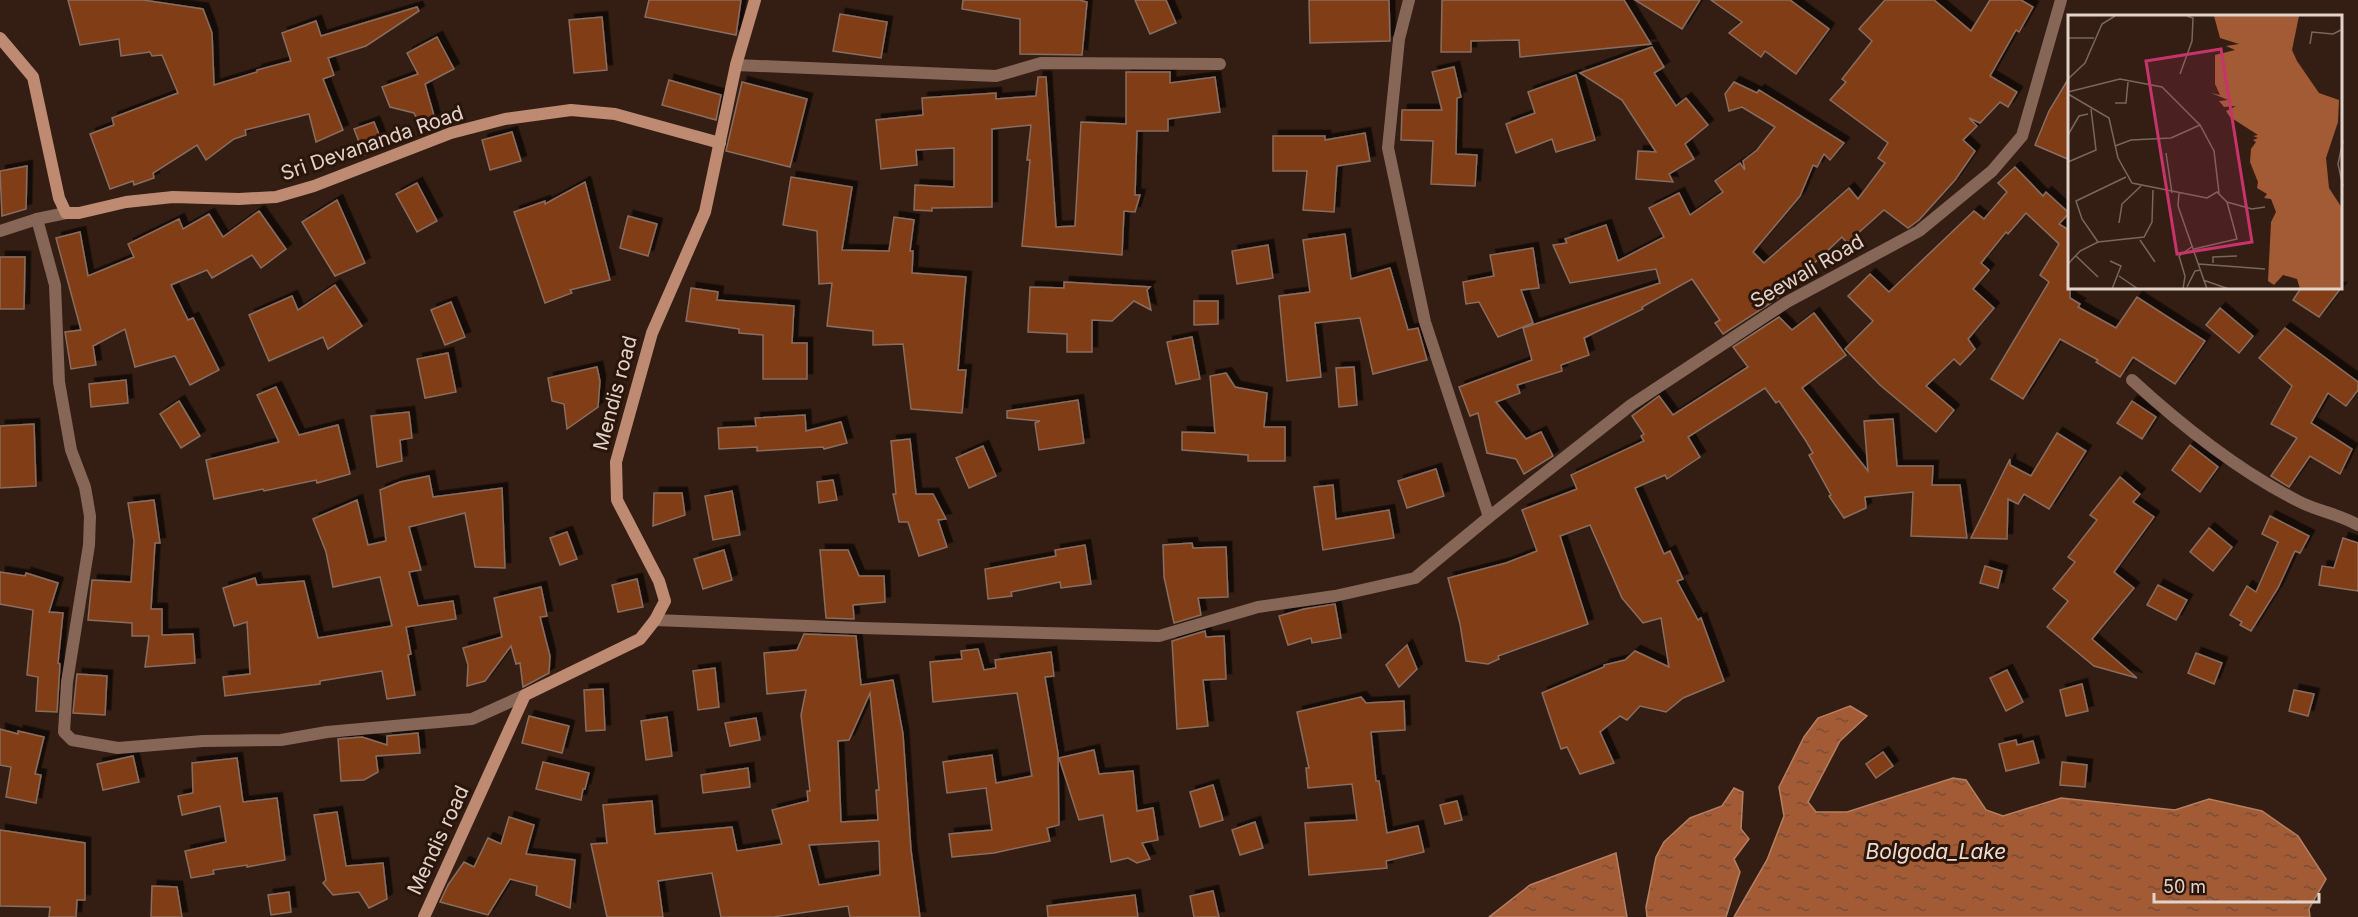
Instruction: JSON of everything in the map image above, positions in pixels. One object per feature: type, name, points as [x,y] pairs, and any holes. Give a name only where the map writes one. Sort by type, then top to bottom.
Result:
[{"type":"street","name":"Mendis road","points":[[424,917],[525,695],[640,639],[665,602],[659,581],[617,500],[616,462],[652,333],[705,212],[736,65],[755,0]]},
{"type":"street","points":[[1409,0],[1399,39],[1388,148],[1425,322],[1489,517]]},
{"type":"street","name":"Seewali Road","points":[[655,620],[1159,636],[1258,608],[1335,596],[1415,578],[1631,405],[1787,302],[1919,231],[1992,171],[2022,136],[2061,0]]},
{"type":"street","points":[[0,38],[33,78],[60,198],[66,213]]},
{"type":"street","points":[[736,65],[996,76],[1041,63],[1220,64]]},
{"type":"street","name":"Sri Devananda Road","points":[[0,231],[37,219],[66,213],[79,213],[126,202],[174,197],[239,199],[276,197],[314,186],[452,133],[505,119],[571,110],[615,114],[720,143]]},
{"type":"street","points":[[37,219],[55,285],[59,382],[69,439],[85,487],[90,516],[89,545],[68,682],[64,732],[72,740],[118,748],[203,741],[280,740],[327,732],[472,719],[525,695]]},
{"type":"street","points":[[2132,380],[2179,423],[2254,475],[2299,502],[2358,525]]},
{"type":"water","name":"Bolgoda_Lake","points":[[1850,706],[1867,716],[1840,741],[1808,802],[1816,812],[1847,812],[1953,778],[1966,780],[1986,810],[2003,816],[2061,798],[2175,810],[2209,799],[2262,811],[2298,836],[2326,879],[2309,909],[2310,917],[1734,917],[1767,860],[1784,816],[1779,787],[1804,737],[1818,718]]},
{"type":"water","points":[[1734,788],[1743,792],[1741,829],[1749,839],[1734,859],[1740,872],[1726,917],[1647,917],[1646,907],[1656,857],[1664,842],[1690,818],[1722,806]]},
{"type":"water","points":[[1616,853],[1627,917],[1489,917],[1530,885]]},
{"type":"building","points":[[68,0],[143,0],[203,9],[212,33],[214,85],[291,61],[282,33],[316,21],[321,36],[417,7],[419,11],[366,46],[328,58],[334,75],[323,79],[343,130],[316,142],[309,114],[245,130],[246,135],[234,139],[206,160],[197,145],[153,173],[154,178],[134,185],[133,181],[110,189],[90,134],[114,125],[112,118],[178,93],[162,55],[152,56],[150,52],[121,56],[119,39],[80,45]]},
{"type":"building","points":[[649,0],[741,0],[736,35],[645,17]]},
{"type":"building","points":[[963,0],[1079,0],[1087,2],[1082,55],[1020,54],[1020,19],[962,9]]},
{"type":"building","points":[[1135,0],[1166,0],[1176,23],[1150,34]]},
{"type":"building","points":[[1309,0],[1389,0],[1390,41],[1310,43]]},
{"type":"building","points":[[1442,0],[1624,0],[1651,44],[1520,57],[1519,40],[1471,41],[1471,52],[1441,52]]},
{"type":"building","points":[[1635,0],[1700,0],[1682,29]]},
{"type":"building","points":[[1711,0],[1790,0],[1829,29],[1796,74],[1765,51],[1761,57],[1729,33],[1742,22]]},
{"type":"building","points":[[1885,0],[1934,0],[1971,31],[1990,0],[2021,0],[2033,7],[2019,32],[2016,30],[1990,76],[2017,92],[2008,107],[2000,102],[1980,123],[1969,118],[1977,126],[1963,140],[1975,151],[1955,180],[1919,220],[1908,228],[1884,210],[1847,243],[1842,237],[1774,301],[1723,334],[1715,323],[1720,320],[1692,279],[1642,307],[1643,309],[1584,338],[1589,355],[1561,365],[1562,371],[1517,385],[1520,393],[1496,402],[1526,439],[1541,432],[1553,456],[1524,474],[1516,459],[1487,453],[1478,413],[1470,416],[1459,387],[1532,360],[1523,328],[1660,283],[1656,269],[1570,283],[1553,245],[1567,243],[1565,239],[1606,225],[1618,261],[1664,237],[1649,208],[1679,193],[1690,215],[1723,192],[1715,181],[1740,163],[1745,170],[1743,161],[1757,150],[1775,127],[1742,107],[1729,111],[1725,94],[1734,82],[1757,93],[1759,90],[1844,143],[1830,160],[1824,154],[1817,167],[1813,165],[1800,196],[1753,252],[1764,263],[1849,188],[1858,199],[1885,163],[1878,158],[1888,143],[1830,100],[1846,82],[1842,79],[1872,41],[1859,29]]},
{"type":"building","points":[[840,14],[887,22],[881,58],[833,51]]},
{"type":"building","points":[[602,17],[607,70],[574,73],[569,20]]},
{"type":"building","points":[[437,37],[454,69],[425,84],[437,126],[421,128],[414,113],[390,107],[382,87],[418,74],[407,53]]},
{"type":"building","points":[[1652,47],[1664,67],[1654,73],[1676,106],[1686,98],[1708,125],[1685,144],[1694,159],[1669,174],[1673,182],[1636,179],[1638,151],[1656,152],[1622,100],[1580,73]]},
{"type":"building","points":[[1454,67],[1461,97],[1457,98],[1456,154],[1477,155],[1475,186],[1431,184],[1433,141],[1401,140],[1402,110],[1442,110],[1432,72]]},
{"type":"building","points":[[1126,72],[1170,72],[1170,83],[1215,77],[1220,112],[1168,119],[1168,131],[1137,131],[1135,195],[1140,195],[1135,212],[1124,211],[1122,255],[1022,246],[1031,125],[992,129],[992,207],[914,210],[915,185],[954,187],[954,148],[916,150],[917,165],[881,169],[876,120],[923,115],[922,98],[996,93],[996,99],[1036,96],[1038,77],[1046,77],[1056,227],[1075,226],[1081,122],[1126,124]]},
{"type":"building","points":[[1576,75],[1595,140],[1556,152],[1552,139],[1516,153],[1506,124],[1535,113],[1528,92]]},
{"type":"building","points":[[2068,79],[2068,159],[2035,145],[2049,111]]},
{"type":"building","points":[[669,80],[721,95],[716,120],[662,105]]},
{"type":"building","points":[[742,82],[807,99],[790,167],[726,151]]},
{"type":"building","points":[[374,122],[384,147],[364,155],[354,129]]},
{"type":"building","points":[[512,132],[521,161],[490,170],[482,140]]},
{"type":"building","points":[[1365,133],[1370,161],[1337,166],[1334,212],[1303,210],[1307,171],[1273,171],[1273,136],[1325,136],[1325,140]]},
{"type":"building","points":[[27,166],[26,209],[2,216],[0,171]]},
{"type":"building","points":[[2015,167],[2043,196],[2046,192],[2068,212],[2059,224],[2068,228],[2068,290],[2070,290],[2070,298],[2080,304],[2078,307],[2116,328],[2137,297],[2205,341],[2175,384],[2133,357],[2120,377],[2096,362],[2098,360],[2060,339],[2023,399],[1991,379],[2049,282],[2040,275],[2059,244],[2026,213],[2008,234],[2006,232],[1981,263],[1989,270],[1973,289],[1994,308],[1968,339],[1975,349],[1960,365],[1954,359],[1926,386],[1954,410],[1936,432],[1880,385],[1845,349],[1873,321],[1848,296],[1870,274],[1889,292],[1974,211],[1984,219],[2007,192],[1998,183]]},
{"type":"building","points":[[791,177],[852,187],[842,250],[889,251],[894,217],[914,220],[910,251],[913,251],[912,273],[966,277],[958,370],[966,370],[962,413],[911,409],[903,344],[873,345],[873,331],[827,326],[832,283],[819,284],[817,231],[783,225]]},
{"type":"building","points":[[585,182],[610,280],[570,290],[572,293],[545,303],[514,212],[545,201],[545,204]]},
{"type":"building","points":[[417,183],[437,221],[417,232],[396,194]]},
{"type":"building","points":[[337,200],[365,263],[335,276],[302,222]]},
{"type":"building","points":[[259,211],[286,249],[261,268],[252,255],[212,278],[207,270],[171,285],[188,320],[193,318],[219,370],[190,385],[175,356],[135,367],[125,329],[93,346],[96,365],[71,369],[65,332],[81,330],[56,238],[80,232],[88,276],[134,257],[128,244],[179,219],[183,229],[209,214],[223,237]]},
{"type":"building","points":[[628,216],[657,224],[648,256],[620,248]]},
{"type":"building","points":[[1345,234],[1351,279],[1390,268],[1408,330],[1418,328],[1427,360],[1373,374],[1360,318],[1315,323],[1321,377],[1287,381],[1279,296],[1310,292],[1303,240]]},
{"type":"building","points":[[1268,245],[1273,278],[1237,284],[1232,251]]},
{"type":"building","points":[[1533,248],[1539,288],[1521,290],[1533,323],[1498,337],[1479,302],[1466,304],[1463,282],[1494,276],[1490,255]]},
{"type":"building","points":[[0,257],[25,257],[24,309],[0,309]]},
{"type":"building","points":[[1064,282],[1150,287],[1147,290],[1151,310],[1134,301],[1112,321],[1092,320],[1092,352],[1067,352],[1067,334],[1028,332],[1030,287],[1064,288]]},
{"type":"building","points":[[335,285],[362,326],[328,349],[323,337],[269,361],[249,315],[292,296],[298,310]]},
{"type":"building","points":[[691,288],[718,292],[717,300],[794,306],[792,343],[807,343],[807,379],[763,379],[763,335],[739,333],[739,329],[686,321]]},
{"type":"building","points":[[2300,290],[2339,290],[2319,317],[2293,300]]},
{"type":"building","points":[[1194,301],[1218,301],[1218,324],[1194,325]]},
{"type":"building","points":[[451,302],[465,337],[445,345],[431,310]]},
{"type":"building","points":[[2220,308],[2253,336],[2239,353],[2206,325]]},
{"type":"building","points":[[1814,313],[1846,355],[1802,388],[1868,471],[1864,421],[1893,419],[1897,466],[1933,466],[1932,485],[1960,485],[1967,538],[1911,536],[1913,492],[1865,497],[1866,508],[1844,518],[1829,496],[1831,495],[1809,455],[1813,453],[1806,441],[1779,401],[1776,403],[1765,388],[1688,437],[1700,457],[1667,479],[1665,475],[1635,488],[1664,554],[1670,551],[1683,579],[1677,581],[1698,620],[1701,618],[1724,681],[1683,698],[1666,712],[1640,706],[1627,720],[1620,716],[1600,732],[1614,763],[1580,774],[1567,747],[1561,749],[1542,693],[1604,667],[1604,665],[1625,660],[1635,651],[1669,667],[1661,618],[1643,623],[1622,598],[1590,525],[1560,536],[1588,624],[1498,656],[1499,659],[1488,664],[1466,661],[1460,624],[1448,578],[1506,563],[1537,551],[1522,510],[1577,489],[1571,475],[1644,441],[1641,436],[1644,434],[1632,416],[1659,396],[1673,415],[1748,367],[1733,347],[1779,317],[1792,330]]},
{"type":"building","points":[[2285,328],[2358,382],[2358,390],[2346,406],[2328,393],[2311,423],[2352,449],[2340,474],[2310,456],[2289,487],[2271,476],[2297,438],[2271,424],[2292,386],[2259,358]]},
{"type":"building","points":[[1192,337],[1200,379],[1176,384],[1167,342]]},
{"type":"building","points":[[448,353],[456,392],[425,398],[417,359]]},
{"type":"building","points":[[597,367],[600,381],[598,407],[567,429],[564,404],[552,401],[548,378]]},
{"type":"building","points":[[1354,367],[1357,405],[1339,407],[1336,368]]},
{"type":"building","points":[[1226,373],[1235,387],[1267,393],[1264,427],[1285,427],[1285,461],[1248,461],[1248,455],[1182,450],[1182,432],[1215,433],[1210,376]]},
{"type":"building","points":[[126,380],[128,403],[91,407],[89,384]]},
{"type":"building","points":[[276,387],[299,435],[338,425],[350,474],[317,483],[316,480],[214,499],[206,460],[279,442],[257,395]]},
{"type":"building","points":[[1078,400],[1084,443],[1039,450],[1035,423],[1040,421],[1007,418],[1007,411]]},
{"type":"building","points":[[179,401],[200,436],[181,448],[160,414]]},
{"type":"building","points":[[2132,401],[2156,417],[2142,439],[2117,423]]},
{"type":"building","points":[[409,412],[412,438],[400,440],[402,461],[377,467],[371,416]]},
{"type":"building","points":[[805,415],[806,431],[841,422],[847,443],[824,449],[823,447],[757,451],[757,447],[719,449],[718,428],[756,426],[755,418]]},
{"type":"building","points":[[34,424],[36,486],[0,488],[0,426]]},
{"type":"building","points":[[2057,433],[2086,451],[2049,509],[2024,494],[2018,504],[2008,499],[2007,539],[1971,538],[2010,459],[2010,465],[2031,476]]},
{"type":"building","points":[[910,439],[916,494],[933,494],[946,519],[938,520],[947,547],[919,556],[908,522],[899,522],[893,494],[896,494],[891,441]]},
{"type":"building","points":[[2190,445],[2218,467],[2200,492],[2172,470]]},
{"type":"building","points":[[983,446],[996,476],[969,488],[956,458]]},
{"type":"building","points":[[1436,469],[1444,496],[1407,508],[1398,481]]},
{"type":"building","points":[[429,476],[433,497],[502,488],[505,568],[475,567],[465,513],[409,527],[421,570],[409,572],[418,606],[453,601],[456,619],[406,627],[415,695],[387,699],[382,671],[320,681],[320,684],[225,696],[223,677],[250,674],[247,622],[234,626],[223,588],[255,578],[257,585],[304,581],[318,638],[392,626],[380,577],[333,587],[326,552],[313,519],[357,500],[368,545],[386,541],[380,490],[400,482]]},
{"type":"building","points":[[2120,477],[2140,494],[2133,502],[2154,517],[2114,572],[2134,588],[2092,639],[2137,678],[2094,666],[2047,627],[2068,601],[2053,589],[2075,562],[2068,557],[2097,520],[2090,515]]},
{"type":"building","points":[[833,480],[837,500],[819,503],[817,482]]},
{"type":"building","points":[[1333,485],[1336,519],[1389,510],[1394,538],[1323,550],[1314,487]]},
{"type":"building","points":[[732,491],[740,535],[713,540],[705,496]]},
{"type":"building","points":[[654,493],[682,493],[685,515],[653,526]]},
{"type":"building","points":[[154,500],[160,543],[155,543],[151,609],[162,609],[162,635],[193,634],[195,663],[145,667],[149,636],[132,636],[132,623],[88,620],[92,580],[131,582],[134,541],[128,503]]},
{"type":"building","points":[[2270,516],[2309,536],[2300,553],[2295,551],[2278,588],[2251,631],[2240,625],[2242,622],[2230,615],[2247,586],[2256,592],[2278,542],[2262,534]]},
{"type":"building","points":[[2209,528],[2232,547],[2213,571],[2190,552]]},
{"type":"building","points":[[567,532],[577,559],[560,565],[550,538]]},
{"type":"building","points":[[2343,538],[2358,543],[2358,591],[2319,585],[2322,566],[2334,568]]},
{"type":"building","points":[[1192,543],[1193,548],[1226,547],[1228,597],[1198,598],[1201,615],[1174,623],[1164,577],[1163,545]]},
{"type":"building","points":[[1085,545],[1091,584],[1061,588],[1060,582],[1011,592],[1012,596],[988,599],[985,569],[1056,556],[1055,550]]},
{"type":"building","points":[[724,550],[732,580],[703,589],[694,559]]},
{"type":"building","points":[[820,550],[848,550],[859,576],[884,576],[885,602],[853,605],[854,619],[826,618]]},
{"type":"building","points":[[1985,566],[2002,571],[1998,588],[1980,583]]},
{"type":"building","points":[[0,572],[25,576],[26,573],[58,583],[49,612],[63,613],[58,663],[60,664],[57,712],[36,711],[38,677],[27,675],[33,610],[0,604]]},
{"type":"building","points":[[637,579],[643,607],[618,612],[612,585]]},
{"type":"building","points":[[2158,585],[2187,600],[2176,620],[2147,605]]},
{"type":"building","points":[[541,587],[547,616],[540,617],[550,656],[549,673],[523,687],[520,663],[516,664],[511,646],[485,681],[467,686],[468,665],[463,648],[502,637],[494,598]]},
{"type":"building","points":[[1335,604],[1341,638],[1312,643],[1311,638],[1288,645],[1279,616]]},
{"type":"building","points":[[1205,631],[1206,637],[1224,636],[1226,679],[1203,680],[1208,726],[1177,729],[1172,641]]},
{"type":"building","points":[[804,634],[856,636],[861,685],[893,680],[903,734],[911,850],[920,917],[850,917],[848,906],[773,917],[721,917],[712,873],[658,881],[663,917],[607,917],[591,844],[607,843],[603,805],[652,801],[655,834],[732,827],[737,851],[782,844],[772,810],[808,801],[807,791],[810,791],[801,715],[806,690],[767,694],[764,653],[797,650]],"holes":[[[870,693],[879,790],[876,790],[878,820],[841,822],[838,741],[849,740]],[[879,841],[880,875],[819,885],[809,845]]]},
{"type":"building","points":[[1407,645],[1417,669],[1399,687],[1386,665]]},
{"type":"building","points":[[978,649],[984,670],[996,668],[995,660],[1051,652],[1054,676],[1045,677],[1058,753],[1059,825],[1047,828],[1050,841],[994,853],[952,857],[949,834],[992,830],[986,788],[947,793],[943,762],[992,755],[996,783],[1032,776],[1017,693],[933,702],[930,662],[962,659],[961,651]]},
{"type":"building","points":[[2196,653],[2222,663],[2214,684],[2188,673]]},
{"type":"building","points":[[715,668],[719,707],[698,710],[693,671]]},
{"type":"building","points":[[2007,670],[2023,702],[2006,711],[1990,678]]},
{"type":"building","points":[[77,674],[107,676],[105,715],[73,713]]},
{"type":"building","points":[[2082,684],[2088,711],[2066,716],[2060,690]]},
{"type":"building","points":[[603,689],[605,730],[586,731],[584,690]]},
{"type":"building","points":[[2294,690],[2314,694],[2308,716],[2289,711]]},
{"type":"building","points":[[1361,697],[1366,703],[1404,701],[1405,730],[1371,732],[1376,781],[1379,781],[1387,833],[1418,826],[1424,852],[1386,861],[1387,868],[1309,875],[1305,823],[1357,820],[1352,784],[1308,788],[1306,768],[1309,768],[1297,712]]},
{"type":"building","points":[[529,716],[569,726],[562,753],[522,743]]},
{"type":"building","points":[[667,717],[672,756],[646,760],[641,721]]},
{"type":"building","points":[[756,718],[760,740],[730,746],[725,723]]},
{"type":"building","points":[[0,729],[44,737],[35,774],[41,775],[36,803],[6,797],[11,767],[0,765]]},
{"type":"building","points":[[418,733],[420,753],[376,756],[378,772],[364,780],[341,781],[338,739],[362,737],[387,745],[387,736]]},
{"type":"building","points":[[2016,740],[2017,745],[2033,741],[2039,763],[2006,771],[1999,744]]},
{"type":"building","points":[[1094,750],[1099,774],[1133,771],[1137,811],[1153,808],[1158,840],[1142,843],[1150,859],[1137,863],[1128,858],[1111,862],[1103,815],[1079,820],[1059,758]]},
{"type":"building","points":[[1883,752],[1893,766],[1876,778],[1866,764]]},
{"type":"building","points":[[133,756],[139,782],[103,790],[97,764]]},
{"type":"building","points":[[237,758],[243,802],[277,798],[285,860],[213,870],[214,874],[191,878],[185,851],[226,842],[220,806],[182,815],[178,796],[193,793],[192,763]]},
{"type":"building","points":[[543,762],[589,773],[581,800],[536,789]]},
{"type":"building","points":[[2062,762],[2087,765],[2085,787],[2060,785]]},
{"type":"building","points":[[748,768],[750,787],[703,793],[701,775]]},
{"type":"building","points":[[1213,785],[1223,820],[1200,827],[1190,792]]},
{"type":"building","points":[[1457,801],[1462,820],[1445,824],[1440,805]]},
{"type":"building","points":[[337,812],[346,866],[383,863],[387,899],[369,908],[359,892],[333,895],[323,883],[326,880],[314,815]]},
{"type":"building","points":[[509,817],[534,825],[526,854],[575,860],[570,908],[536,895],[537,886],[510,879],[488,915],[440,902],[448,885],[464,862],[474,867],[488,838],[501,844]]},
{"type":"building","points":[[1255,822],[1263,848],[1240,855],[1232,830]]},
{"type":"building","points":[[0,830],[85,843],[85,900],[77,900],[76,917],[49,917],[50,907],[0,906]]},
{"type":"building","points":[[152,886],[177,887],[182,917],[151,917]]},
{"type":"building","points":[[1213,891],[1219,917],[1194,917],[1190,896]]},
{"type":"building","points":[[289,892],[291,912],[271,915],[268,895]]},
{"type":"building","points":[[1135,895],[1138,917],[1048,917],[1047,906]]}]
